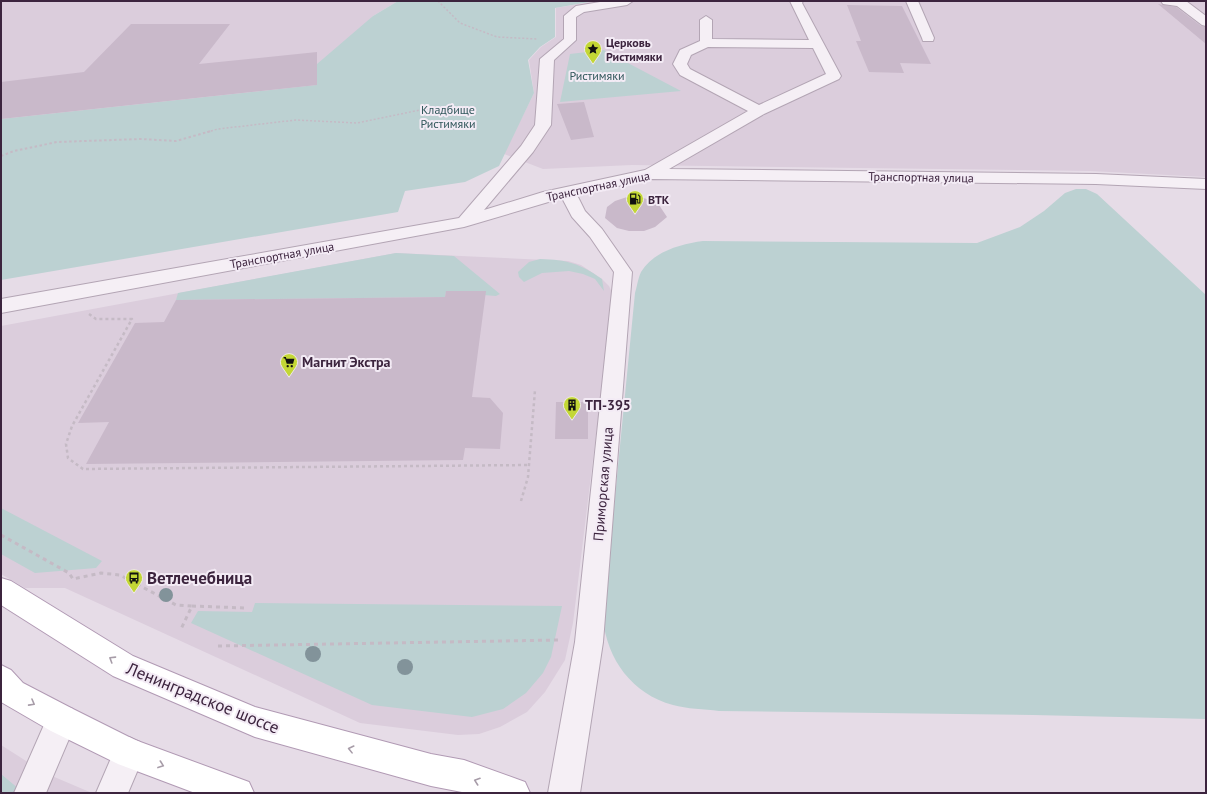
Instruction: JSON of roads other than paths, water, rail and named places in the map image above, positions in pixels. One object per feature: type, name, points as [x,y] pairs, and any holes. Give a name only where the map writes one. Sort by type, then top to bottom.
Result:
[{"type":"main road","name":"Ленинградское шоссе","points":[[1,590],[124,666],[255,722],[327,743],[464,776],[514,793]]},
{"type":"main road","points":[[1,680],[13,693],[62,720],[129,753],[238,793]]},
{"type":"street","points":[[464,222],[513,166],[543,125],[547,59],[570,40],[570,16],[573,12],[580,9],[627,1]]},
{"type":"street","points":[[650,174],[758,111],[834,76],[795,2],[797,1]]},
{"type":"street","points":[[912,1],[928,38]]},
{"type":"street","points":[[1167,1],[1182,3],[1206,22]]},
{"type":"street","points":[[706,20],[706,43]]},
{"type":"street","points":[[758,111],[685,72],[680,64],[685,53],[706,43],[817,44]]},
{"type":"street","name":"Транспортная улица","points":[[1,306],[464,222],[567,192],[650,174],[1096,178],[1206,184]]},
{"type":"street","name":"Приморская улица","points":[[564,793],[589,642],[623,272],[596,233],[578,213],[567,192]]},
{"type":"street","points":[[30,793],[62,720]]},
{"type":"street","points":[[112,793],[129,753]]},
{"type":"place","name":"Церковь Ристимяки","points":[[593,64]]},
{"type":"place","name":"ВТК","points":[[635,214]]},
{"type":"place","name":"Магнит Экстра","points":[[289,377]]},
{"type":"place","name":"ТП-395","points":[[572,420]]},
{"type":"place","name":"Ветлечебница","points":[[134,593]]},
{"type":"park label","name":"Ристимяки","points":[[597,75]]},
{"type":"park label","name":"Кладбище Ристимяки","points":[[448,116]]}]
